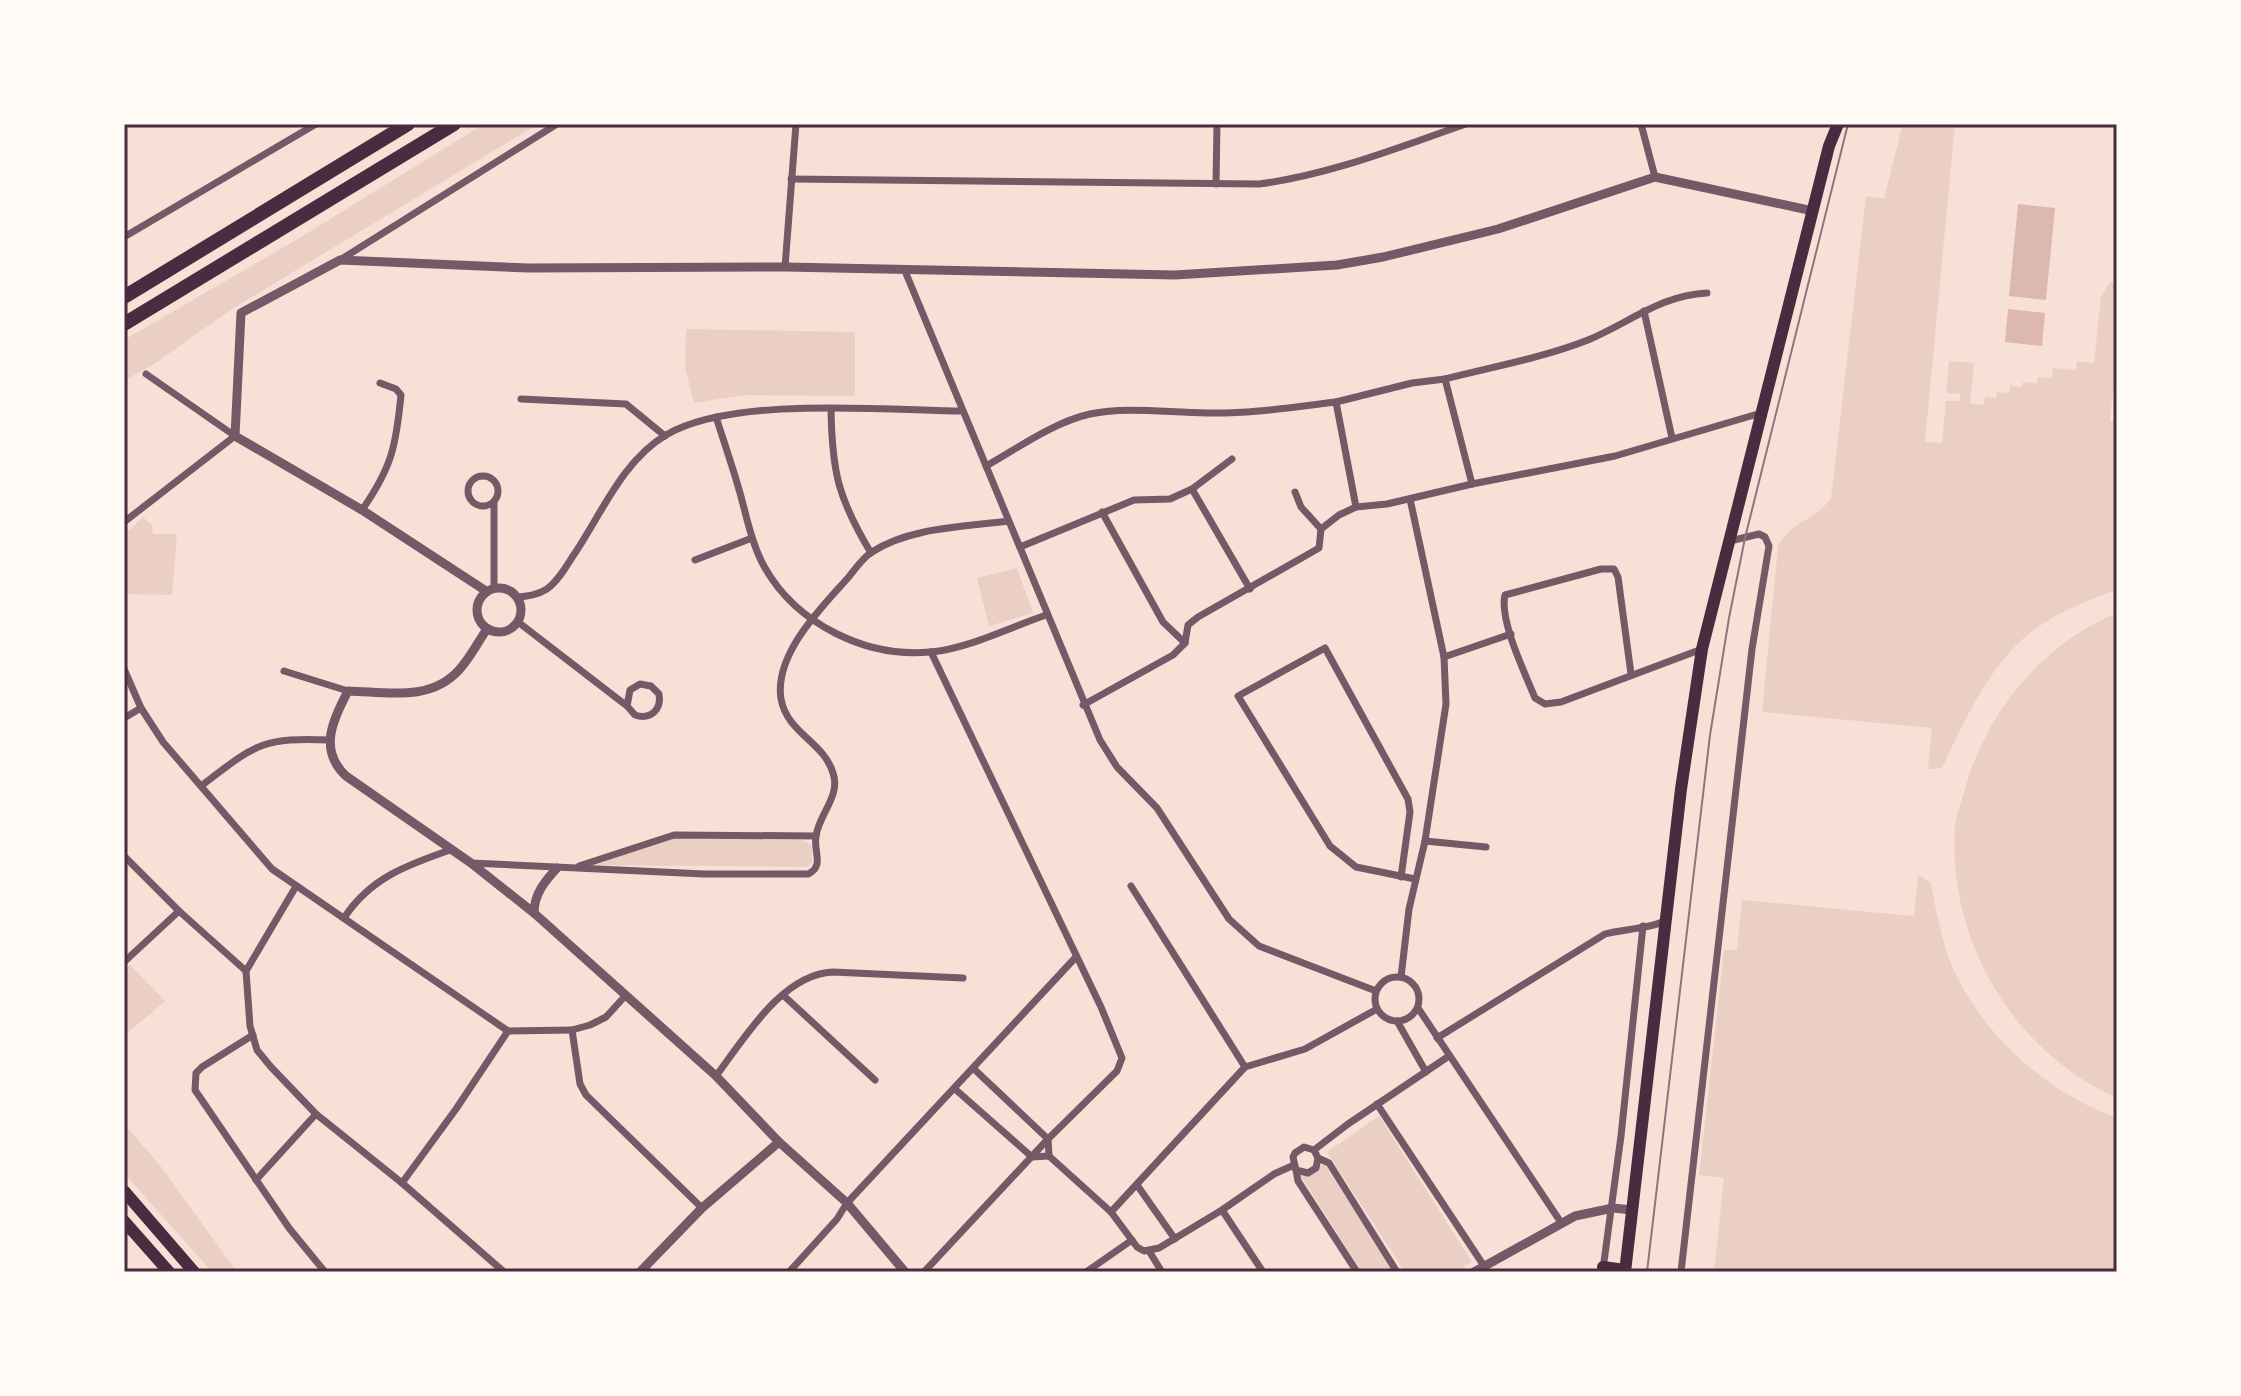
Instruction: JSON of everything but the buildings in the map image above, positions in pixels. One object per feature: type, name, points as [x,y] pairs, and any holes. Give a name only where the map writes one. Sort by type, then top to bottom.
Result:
[{"type":"highway","points":[[124,297],[408,124]]},
{"type":"highway","points":[[124,324],[454,124]]},
{"type":"main road","points":[[1603,1269],[1625,1271],[1681,789],[1702,649],[1829,146],[1838,124]]},
{"type":"main road","points":[[124,1191],[194,1272]]},
{"type":"main road","points":[[124,1221],[169,1272]]},
{"type":"street","points":[[124,237],[316,124]]},
{"type":"street","points":[[124,522],[235,436],[241,313],[340,260],[557,124]]},
{"type":"street","points":[[785,267],[796,124]]},
{"type":"street","points":[[1216,184],[1217,124]]},
{"type":"street","points":[[791,179],[1216,184],[1284,181],[1466,124]]},
{"type":"street","points":[[1641,124],[1655,177]]},
{"type":"street","points":[[340,260],[528,268],[785,267],[1175,275],[1337,265],[1421,249],[1498,229],[1655,177],[1813,211]]},
{"type":"street","points":[[905,271],[1083,705],[1117,767],[1157,808],[1214,898],[1243,934],[1259,946],[1376,991]]},
{"type":"street","points":[[986,466],[1067,422],[1093,413],[1237,413],[1286,410],[1336,402],[1412,383],[1445,379],[1562,349],[1590,339],[1675,297],[1707,293]]},
{"type":"street","points":[[1644,311],[1672,438]]},
{"type":"street","points":[[146,374],[235,436],[490,589],[511,591],[521,605],[518,622],[504,632],[487,629],[477,614],[477,605],[490,589],[494,502],[498,488],[493,479],[478,476],[470,482],[467,492],[475,505],[485,507],[494,502]]},
{"type":"street","points":[[1445,379],[1472,484]]},
{"type":"street","points":[[362,510],[385,476],[396,445],[401,395],[396,389],[380,383]]},
{"type":"street","points":[[521,399],[626,404],[665,436]]},
{"type":"street","points":[[1336,402],[1356,507]]},
{"type":"street","points":[[518,597],[538,594],[550,586],[577,550],[627,471],[665,436],[687,426],[740,413],[831,409],[962,411]]},
{"type":"street","points":[[831,409],[832,458],[838,487],[852,521],[871,553]]},
{"type":"street","points":[[1083,705],[1173,655],[1185,643],[1188,625],[1319,548],[1321,529],[1356,507],[1410,499],[1615,456],[1761,413]]},
{"type":"street","points":[[716,417],[752,538],[765,568],[810,621],[864,644],[898,651],[931,652],[959,646],[1046,615]]},
{"type":"street","points":[[1020,547],[1102,512],[1144,498],[1166,500],[1192,489],[1232,459]]},
{"type":"street","points":[[1192,489],[1250,589]]},
{"type":"street","points":[[1295,492],[1301,507],[1321,529]]},
{"type":"street","points":[[1401,977],[1446,704],[1444,657],[1410,499]]},
{"type":"street","points":[[1102,512],[1163,622],[1185,643]]},
{"type":"street","points":[[471,863],[704,874],[808,874],[815,871],[818,865],[816,836],[832,797],[833,772],[818,749],[790,723],[781,699],[791,650],[810,621],[871,553],[903,538],[1008,521]]},
{"type":"street","points":[[1681,1272],[1752,649],[1769,546],[1765,537],[1759,534],[1729,541]]},
{"type":"street","points":[[695,560],[752,538]]},
{"type":"street","points":[[1631,674],[1618,577],[1614,569],[1601,569],[1508,593],[1504,600],[1511,634],[1535,698],[1545,704],[1561,702],[1702,649]]},
{"type":"street","points":[[518,622],[635,715],[652,715],[659,706],[659,694],[651,686],[640,684],[627,695],[627,706]]},
{"type":"street","points":[[284,671],[348,691],[414,693],[442,686],[460,669],[487,629]]},
{"type":"street","points":[[1444,657],[1511,634]]},
{"type":"street","points":[[1401,877],[1410,812],[1408,799],[1325,648],[1238,696],[1330,846],[1356,867],[1401,877],[1415,879]]},
{"type":"street","points":[[924,1272],[1048,1139],[1117,1071],[1122,1058],[1118,1043],[931,652]]},
{"type":"street","points":[[124,669],[141,708],[163,742],[262,860],[295,888],[344,918],[508,1031],[572,1030],[590,1025],[606,1017],[626,995]]},
{"type":"street","points":[[348,691],[334,717],[330,740],[338,769],[471,863],[534,913],[716,1076],[779,1142],[847,1203],[905,1272]]},
{"type":"street","points":[[124,718],[141,708]]},
{"type":"street","points":[[201,786],[248,750],[261,744],[294,738],[330,740]]},
{"type":"street","points":[[573,868],[674,835],[816,836]]},
{"type":"street","points":[[1425,841],[1486,847]]},
{"type":"street","points":[[344,918],[362,894],[380,879],[407,865],[450,850]]},
{"type":"street","points":[[124,856],[246,971]]},
{"type":"street","points":[[534,913],[536,898],[557,868]]},
{"type":"street","points":[[1131,886],[1245,1067]]},
{"type":"street","points":[[295,888],[246,971],[257,1050],[316,1114],[402,1183],[504,1272]]},
{"type":"street","points":[[124,962],[179,911]]},
{"type":"street","points":[[1437,1038],[1605,934],[1660,924],[1666,920]]},
{"type":"street","points":[[1603,1269],[1613,1208],[1643,926]]},
{"type":"street","points":[[789,1272],[837,1219],[847,1203],[1076,957]]},
{"type":"street","points":[[716,1076],[755,1024],[783,995],[795,984],[819,973],[963,978]]},
{"type":"street","points":[[1401,977],[1410,980],[1420,998],[1413,1015],[1397,1021],[1385,1018],[1377,1009],[1376,991],[1382,982],[1401,977]]},
{"type":"street","points":[[783,995],[875,1080]]},
{"type":"street","points":[[1418,1008],[1562,1224]]},
{"type":"street","points":[[1111,1212],[1245,1067],[1305,1049],[1377,1009]]},
{"type":"street","points":[[1397,1021],[1426,1072]]},
{"type":"street","points":[[572,1030],[580,1084],[586,1095],[702,1208]]},
{"type":"street","points":[[402,1183],[508,1031]]},
{"type":"street","points":[[253,1035],[202,1067],[196,1073],[195,1090],[289,1228],[325,1272]]},
{"type":"street","points":[[1314,1150],[1449,1056]]},
{"type":"street","points":[[974,1069],[1048,1139],[1049,1156],[1111,1212],[1137,1247],[1149,1251],[1162,1272]]},
{"type":"street","points":[[955,1089],[1032,1157],[1049,1156]]},
{"type":"street","points":[[1377,1104],[1484,1266]]},
{"type":"street","points":[[256,1180],[316,1114]]},
{"type":"street","points":[[640,1272],[702,1208],[779,1142]]},
{"type":"street","points":[[1357,1272],[1298,1181],[1293,1157],[1299,1149],[1314,1150],[1318,1158],[1332,1167],[1397,1272]]},
{"type":"street","points":[[1149,1251],[1175,1239],[1274,1174],[1295,1168],[1303,1172],[1312,1171],[1318,1158]]},
{"type":"street","points":[[1137,1185],[1175,1239]]},
{"type":"street","points":[[1474,1272],[1575,1216],[1613,1208],[1632,1210]]},
{"type":"street","points":[[1222,1210],[1263,1272]]},
{"type":"street","points":[[1086,1272],[1132,1240]]},
{"type":"street","points":[[487,1272],[495,1263]]},
{"type":"shaded area","points":[[484,124],[538,124],[232,309],[154,364],[124,381],[124,340],[301,237]]},
{"type":"shaded area","points":[[1903,124],[1955,124],[1925,442],[1942,443],[1946,401],[1960,401],[1960,394],[1946,393],[1949,361],[1974,363],[1970,403],[1984,405],[1985,397],[1996,398],[1997,392],[2009,393],[2010,386],[2022,387],[2023,382],[2037,383],[2038,377],[2052,378],[2053,368],[2076,370],[2077,361],[2094,363],[2101,297],[2110,282],[2117,283],[2117,348],[2110,421],[2117,423],[2117,589],[2057,615],[2010,651],[1987,682],[1942,768],[1928,769],[1932,728],[1762,712],[1778,546],[1791,530],[1825,506],[1831,498],[1866,196],[1884,199]]},
{"type":"shaded area","points":[[2018,204],[2055,208],[2046,300],[2009,296]]},
{"type":"shaded area","points":[[2008,309],[2045,313],[2042,346],[2005,342]]},
{"type":"shaded area","points":[[686,329],[855,332],[855,396],[745,395],[694,403],[685,368]]},
{"type":"shaded area","points":[[143,517],[152,525],[153,534],[177,534],[172,595],[124,594],[124,536]]},
{"type":"shaded area","points":[[1017,568],[1033,613],[989,626],[977,578]]},
{"type":"shaded area","points":[[2117,613],[2117,1098],[2080,1078],[2047,1052],[2018,1022],[1994,988],[1962,910],[1955,869],[1955,827],[1974,763],[1986,735],[2020,684],[2064,643]]},
{"type":"shaded area","points":[[673,837],[802,840],[812,846],[812,862],[807,867],[595,865]]},
{"type":"shaded area","points":[[1918,874],[1931,884],[1940,929],[1955,973],[1985,1020],[2022,1061],[2044,1079],[2117,1118],[2117,1272],[1714,1272],[1724,1178],[1699,1175],[1724,950],[1737,950],[1742,900],[1914,916]]},
{"type":"shaded area","points":[[130,965],[165,1001],[124,1036],[124,970]]},
{"type":"shaded area","points":[[1379,1116],[1472,1262],[1456,1272],[1405,1272],[1327,1152]]},
{"type":"shaded area","points":[[124,1124],[159,1164],[237,1272],[212,1272],[124,1173]]},
{"type":"shaded area","points":[[1323,1162],[1394,1272],[1362,1272],[1300,1175],[1314,1173]]},
{"type":"tram line","points":[[1647,1272],[1710,735],[1729,618],[1745,538],[1848,124]]}]
